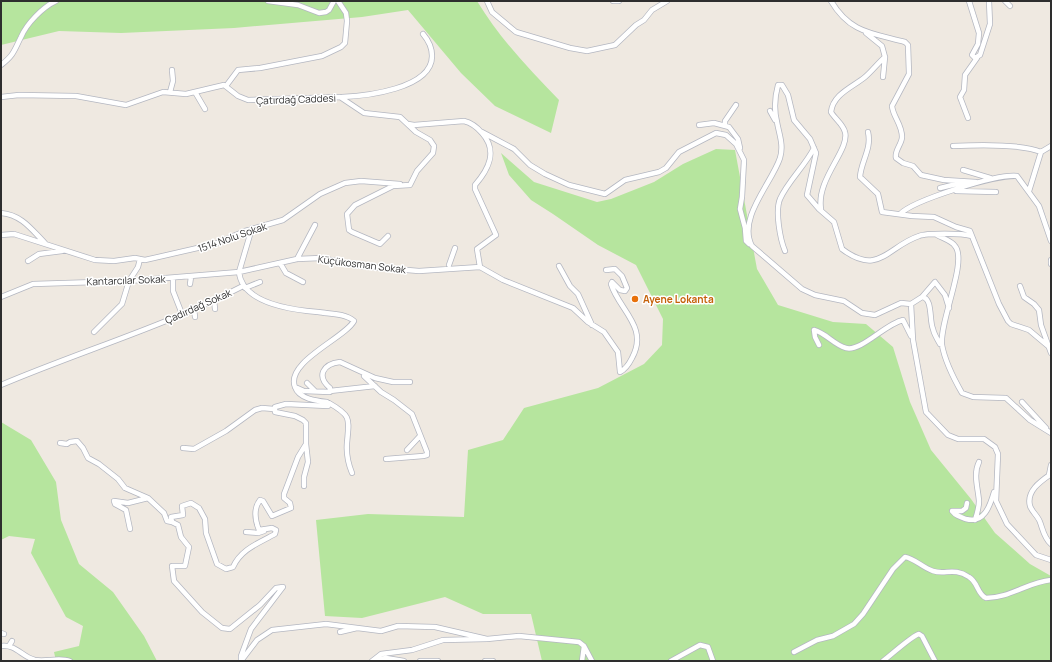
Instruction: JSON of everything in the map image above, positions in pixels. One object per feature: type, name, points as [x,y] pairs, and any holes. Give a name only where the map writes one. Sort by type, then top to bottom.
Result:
[{"type":"street","points":[[1,65],[13,56],[23,33],[36,17],[45,8],[56,1]]},
{"type":"street","points":[[268,1],[298,5],[319,13],[329,10],[334,1]]},
{"type":"street","points":[[1,97],[19,95],[76,96],[126,105],[163,92],[186,94],[226,86],[238,70],[309,59],[327,54],[341,47],[345,43],[347,21],[346,13],[338,1]]},
{"type":"street","points":[[486,1],[492,12],[516,32],[570,48],[587,51],[615,45],[636,25],[644,20],[652,10],[667,1]]},
{"type":"street","points":[[831,1],[840,15],[854,27],[866,33],[882,46],[885,57],[883,77]]},
{"type":"street","points":[[969,1],[979,33],[978,44],[972,55],[977,58]]},
{"type":"street","points":[[968,118],[960,97],[964,90],[965,74],[977,58],[984,44],[990,24],[989,1]]},
{"type":"street","points":[[1004,1],[1010,6]]},
{"type":"street","points":[[866,33],[905,42],[909,49],[909,74],[892,106],[901,129],[901,142],[896,153],[896,158],[903,163],[913,166],[921,175],[944,180],[973,181]]},
{"type":"street","points":[[340,97],[387,91],[416,80],[430,66],[432,59],[430,44],[423,34]]},
{"type":"street","points":[[821,210],[820,200],[822,188],[842,150],[846,137],[843,127],[831,112],[831,107],[840,95],[864,77],[885,57]]},
{"type":"street","points":[[170,92],[174,82],[172,70]]},
{"type":"street","points":[[752,246],[749,240],[752,212],[776,166],[781,153],[781,143],[775,111],[777,87],[779,84],[788,95],[794,120],[810,139],[814,148],[816,158],[807,192],[819,209],[834,222],[842,249],[852,255],[869,261],[880,258],[918,236],[930,234],[970,236]]},
{"type":"street","name":"Çatırdağ Caddesi","points":[[226,86],[238,96],[248,100],[340,97],[364,113],[400,117],[416,132],[430,140],[434,146],[434,150],[417,171],[410,185],[404,185]]},
{"type":"street","points":[[195,92],[205,109]]},
{"type":"street","points":[[726,125],[725,121],[736,105]]},
{"type":"street","points":[[770,111],[776,121]]},
{"type":"street","points":[[408,124],[414,125],[464,121],[471,123],[489,141],[491,158],[475,185],[475,189],[496,235],[477,249],[480,267],[503,280],[572,307],[604,332],[617,349],[620,358],[620,371],[623,371],[635,352],[636,331],[631,318],[615,294],[611,284],[612,282],[620,290],[625,291],[627,288],[624,278],[615,270],[606,270]]},
{"type":"street","points":[[699,125],[710,123],[726,125],[736,136],[744,164],[740,209],[745,228],[746,241],[802,289],[815,295],[844,301],[862,313],[875,315],[901,303],[912,304],[922,297],[932,284],[936,282],[945,295],[949,308]]},
{"type":"street","points":[[480,131],[514,149],[530,165],[545,174],[569,185],[605,194],[625,180],[659,172],[666,168],[679,152],[716,133],[726,135],[740,150]]},
{"type":"street","points":[[868,132],[870,140],[868,152],[860,177],[878,194],[882,212],[934,216],[956,227],[970,231],[970,236],[1008,322],[1029,330],[1048,346]]},
{"type":"street","points":[[953,146],[976,145],[1026,148],[1041,152]]},
{"type":"street","points":[[1029,191],[1041,152],[1051,146]]},
{"type":"street","points":[[785,251],[780,238],[779,204],[784,192],[808,160],[814,148]]},
{"type":"street","points":[[962,170],[994,179]]},
{"type":"street","points":[[940,188],[973,181],[1017,176],[1039,206],[1049,228],[1051,241]]},
{"type":"street","name":"1514 Nolu Sokak","points":[[1,235],[14,234],[95,260],[114,261],[166,256],[215,244],[252,228],[283,220],[320,194],[345,183],[361,181],[391,182],[404,185]]},
{"type":"street","points":[[900,214],[973,181]]},
{"type":"street","points":[[388,236],[380,244],[352,232],[349,230],[347,214],[355,205],[393,186],[404,185]]},
{"type":"street","points":[[953,190],[996,192]]},
{"type":"street","points":[[1,213],[20,218],[32,227],[45,243]]},
{"type":"street","points":[[297,259],[316,225]]},
{"type":"street","points":[[252,228],[239,272],[244,287],[260,282]]},
{"type":"street","points":[[937,235],[955,245],[957,249],[959,268],[952,289],[949,308],[943,328],[942,345],[952,376],[962,393],[973,397],[1006,398],[1030,420],[1050,433]]},
{"type":"street","points":[[449,265],[456,248]]},
{"type":"street","points":[[28,261],[39,254],[64,250]]},
{"type":"street","name":"Küçükosman Sokak","points":[[239,272],[297,259],[321,258],[360,266],[419,271],[480,267]]},
{"type":"street","points":[[94,332],[120,307],[126,296],[129,281],[138,267],[140,259]]},
{"type":"street","points":[[280,263],[286,273],[303,282]]},
{"type":"street","points":[[559,266],[570,286],[578,294],[592,324]]},
{"type":"street","name":"Kantarcılar Sokak","points":[[1,296],[33,284],[129,281],[239,272]]},
{"type":"street","points":[[190,284],[191,277]]},
{"type":"street","points":[[173,278],[173,291],[182,314]]},
{"type":"street","points":[[1020,286],[1024,298],[1037,306],[1051,353]]},
{"type":"street","name":"Çadırdağ Sokak","points":[[1,385],[182,314],[244,287],[257,298],[293,309],[345,316],[354,321],[301,367],[295,376],[294,386]]},
{"type":"street","points":[[922,297],[923,296],[929,304],[932,327],[940,344],[942,345]]},
{"type":"street","points":[[214,300],[215,309]]},
{"type":"street","points":[[912,304],[912,339],[926,412],[948,435],[958,439],[984,439],[995,447],[998,454],[996,501],[1007,524],[1036,555],[1051,560]]},
{"type":"street","points":[[194,309],[195,317]]},
{"type":"street","points":[[819,345],[813,331],[814,330],[836,344],[851,349],[859,348],[873,336],[903,320],[912,339]]},
{"type":"street","points":[[330,391],[330,388],[323,383],[321,378],[323,372],[327,367],[340,362],[360,372],[393,382],[410,382]]},
{"type":"street","points":[[360,372],[381,392],[412,414],[427,455],[386,459]]},
{"type":"street","points":[[307,383],[315,391]]},
{"type":"street","points":[[294,386],[304,391],[330,391],[375,386]]},
{"type":"street","points":[[294,386],[297,392],[304,396],[329,403],[342,411],[347,417],[349,424],[346,453],[352,473]]},
{"type":"street","points":[[1022,402],[1050,433]]},
{"type":"street","points":[[183,448],[194,449],[226,431],[255,410],[274,409],[279,404],[326,407],[329,403]]},
{"type":"street","points":[[274,409],[275,412],[295,416],[306,423],[308,462],[304,477],[304,486]]},
{"type":"street","points":[[407,450],[420,436]]},
{"type":"street","points":[[60,443],[64,445],[77,441],[83,448],[88,458],[99,464],[118,479],[122,486],[148,498],[164,514],[167,521],[178,525],[181,537],[189,547],[189,551],[185,566],[172,566],[174,581],[202,612],[222,628],[230,629],[260,605],[276,588],[283,587],[251,629],[241,656],[241,661]]},
{"type":"street","points":[[265,530],[259,530],[256,506],[260,500],[264,501],[272,516],[291,508],[290,503],[284,498],[284,494],[298,457],[306,444]]},
{"type":"street","points":[[976,520],[979,501],[976,480],[978,462]]},
{"type":"street","points":[[1051,466],[1050,475],[1034,488],[1030,496],[1030,505],[1040,520],[1046,540],[1051,544]]},
{"type":"street","points":[[967,503],[966,508],[962,511],[955,509],[952,510],[959,517],[976,520],[983,516],[988,510],[996,487]]},
{"type":"street","points":[[130,530],[126,510],[115,504],[114,501],[128,502],[148,498]]},
{"type":"street","points":[[172,522],[170,519],[172,516],[183,515],[182,506],[186,503],[191,503],[199,508],[205,519],[206,533],[217,564],[226,569],[233,567],[237,558],[248,548],[276,532],[272,528],[258,533],[246,532]]},
{"type":"street","points":[[794,652],[817,640],[833,636],[854,624],[863,614],[893,569],[905,557],[932,571],[953,571],[963,573],[972,579],[980,594],[986,598],[1005,596],[1032,585],[1051,580]]},
{"type":"street","points":[[241,661],[257,640],[272,630],[326,624],[381,631],[398,626],[435,627],[487,638]]},
{"type":"street","points":[[340,632],[359,628]]},
{"type":"street","points":[[883,661],[901,648],[911,637],[919,634],[922,636],[935,661]]},
{"type":"street","points":[[372,661],[381,654],[412,650],[443,640],[507,636],[538,637],[579,642],[584,646],[592,661]]},
{"type":"street","points":[[9,646],[12,640]]},
{"type":"street","points":[[671,661],[700,645],[708,647],[713,661]]},
{"type":"street","points":[[1,646],[9,646],[32,659],[40,661],[63,659],[70,661]]},
{"type":"street","points":[[582,661],[584,646]]},
{"type":"street","points":[[372,661],[386,658],[404,661]]},
{"type":"street","points":[[420,661],[438,661]]},
{"type":"street","points":[[485,661],[493,661]]},
{"type":"green space","points":[[1,1],[477,1],[505,41],[559,100],[551,133],[495,106],[461,73],[408,10],[362,17],[234,28],[121,33],[59,31],[1,45]]},
{"type":"green space","points":[[716,149],[735,150],[757,269],[778,305],[833,322],[866,324],[893,347],[910,402],[931,450],[971,499],[995,533],[1030,564],[1051,576],[1051,661],[542,661],[531,614],[483,614],[445,597],[362,618],[325,616],[316,520],[368,514],[464,517],[468,450],[503,440],[524,408],[598,388],[644,364],[662,345],[663,319],[636,265],[598,245],[531,200],[509,175],[501,153],[534,182],[597,202],[611,199],[654,182],[683,164]]},
{"type":"green space","points":[[1,422],[31,440],[56,482],[61,520],[79,564],[113,592],[144,636],[157,661],[56,661],[54,652],[79,646],[83,626],[66,617],[31,553],[35,539],[9,536],[1,540]]},
{"type":"place","name":"Ayene Lokanta","points":[[635,299]]}]
